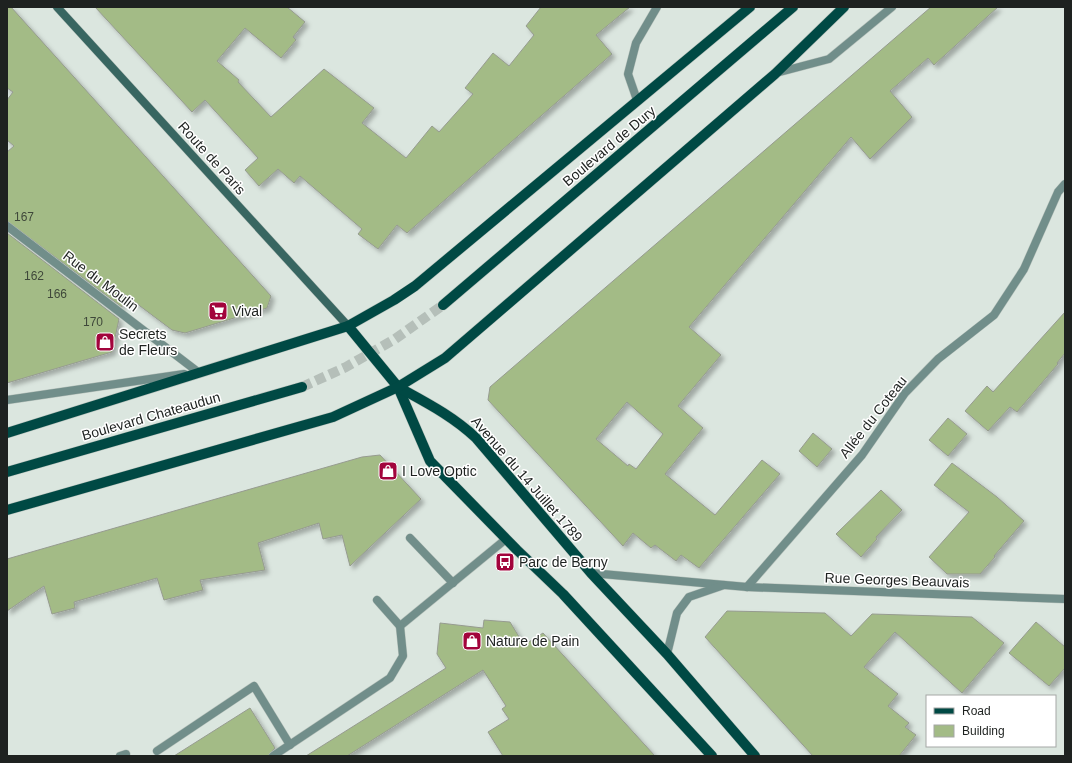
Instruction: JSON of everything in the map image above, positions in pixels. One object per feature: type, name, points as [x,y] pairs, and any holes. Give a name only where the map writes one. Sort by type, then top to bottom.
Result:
[{"type":"main road","name":"Route de Paris","points":[[57,7],[348,326]]},
{"type":"main road","points":[[7,433],[348,326],[394,300],[415,286],[750,7]]},
{"type":"main road","name":"Boulevard de Dury","points":[[443,305],[793,7]]},
{"type":"main road","points":[[7,510],[333,417],[398,387],[445,358],[775,74],[844,7]]},
{"type":"main road","points":[[348,326],[398,387],[416,433],[430,461],[506,539],[563,594],[712,756]]},
{"type":"main road","name":"Boulevard Chateaudun","points":[[7,472],[302,387]]},
{"type":"main road","name":"Avenue du 14 Juillet 1789","points":[[398,387],[462,425],[476,438],[591,573],[667,654],[755,756]]},
{"type":"street","points":[[637,100],[628,74],[636,43],[657,7]]},
{"type":"street","points":[[775,74],[829,59],[892,7]]},
{"type":"street","name":"Allée du Coteau","points":[[747,587],[862,455],[905,393],[938,359],[994,316],[1024,269],[1058,192],[1065,184]]},
{"type":"street","name":"Rue du Moulin","points":[[7,226],[198,372]]},
{"type":"street","name":"Boulevard Chateaudun","points":[[7,400],[198,372]]},
{"type":"street","points":[[410,538],[453,583]]},
{"type":"street","points":[[400,626],[506,539]]},
{"type":"street","name":"Rue Georges Beauvais","points":[[591,573],[727,584],[747,587],[1065,599]]},
{"type":"street","name":"Rue Georges Beauvais","points":[[667,654],[677,613],[688,597],[727,584]]},
{"type":"street","points":[[273,756],[390,678],[403,656],[400,626],[377,600]]},
{"type":"street","points":[[157,751],[254,686],[290,745]]},
{"type":"street","points":[[120,756],[126,754],[126,756]]},
{"type":"building","points":[[7,7],[11,7],[271,296],[267,308],[185,333],[172,330],[124,294],[122,307],[7,221],[7,152],[14,146],[7,140],[7,100],[13,92],[7,88]]},
{"type":"building","points":[[95,7],[287,7],[305,22],[293,37],[296,40],[281,58],[245,28],[217,61],[239,80],[238,82],[271,117],[324,69],[374,108],[362,123],[406,158],[432,126],[439,132],[473,94],[465,88],[493,53],[509,66],[534,35],[526,26],[541,7],[630,7],[596,35],[612,54],[407,233],[397,225],[378,249],[358,234],[362,229],[300,176],[294,183],[278,169],[259,186],[245,170],[258,158],[205,100],[192,112]]},
{"type":"building","points":[[931,7],[998,7],[934,65],[928,58],[890,91],[912,117],[870,159],[851,137],[689,327],[721,355],[678,406],[703,428],[665,474],[715,515],[762,460],[780,474],[699,568],[681,555],[676,561],[655,545],[651,548],[633,533],[623,546],[488,400],[490,387]],"holes":[[[627,402],[663,434],[636,469],[629,464],[628,466],[596,439]]]},
{"type":"building","points":[[7,233],[119,319],[112,352],[7,383]]},
{"type":"building","points":[[1065,312],[1065,353],[1057,363],[1058,364],[1017,412],[1010,407],[988,431],[965,411],[987,386],[993,392]]},
{"type":"building","points":[[948,418],[967,434],[948,456],[929,440]]},
{"type":"building","points":[[813,433],[832,449],[817,467],[799,451]]},
{"type":"building","points":[[380,455],[421,499],[350,566],[342,535],[323,539],[319,523],[258,543],[265,570],[200,580],[203,590],[164,600],[157,578],[74,602],[75,608],[52,614],[44,586],[7,611],[7,559],[362,457]]},
{"type":"building","points":[[952,463],[997,497],[1024,521],[980,574],[947,574],[929,557],[969,512],[934,485]]},
{"type":"building","points":[[881,490],[902,510],[876,537],[877,539],[861,557],[836,534]]},
{"type":"building","points":[[727,611],[825,613],[851,636],[872,614],[972,617],[1004,643],[962,693],[895,632],[864,667],[898,694],[888,706],[909,723],[905,727],[916,735],[899,756],[813,756],[705,637]]},
{"type":"building","points":[[484,620],[510,622],[524,645],[543,633],[655,756],[503,756],[488,732],[509,719],[502,709],[506,706],[483,670],[347,756],[306,756],[446,668],[437,654],[440,623],[483,628]]},
{"type":"building","points":[[1036,622],[1065,647],[1065,668],[1049,686],[1009,653]]},
{"type":"building","points":[[250,708],[275,748],[268,756],[174,756]]},
{"type":"tunnel","points":[[302,387],[346,367],[395,339],[443,305]]},
{"type":"place","name":"Vival","points":[[218,311]]},
{"type":"place","name":"Secrets de Fleurs","points":[[105,342]]},
{"type":"place","name":"I Love Optic","points":[[388,471]]},
{"type":"place","name":"Parc de Berny","points":[[505,562]]},
{"type":"place","name":"Nature de Pain","points":[[472,641]]}]
